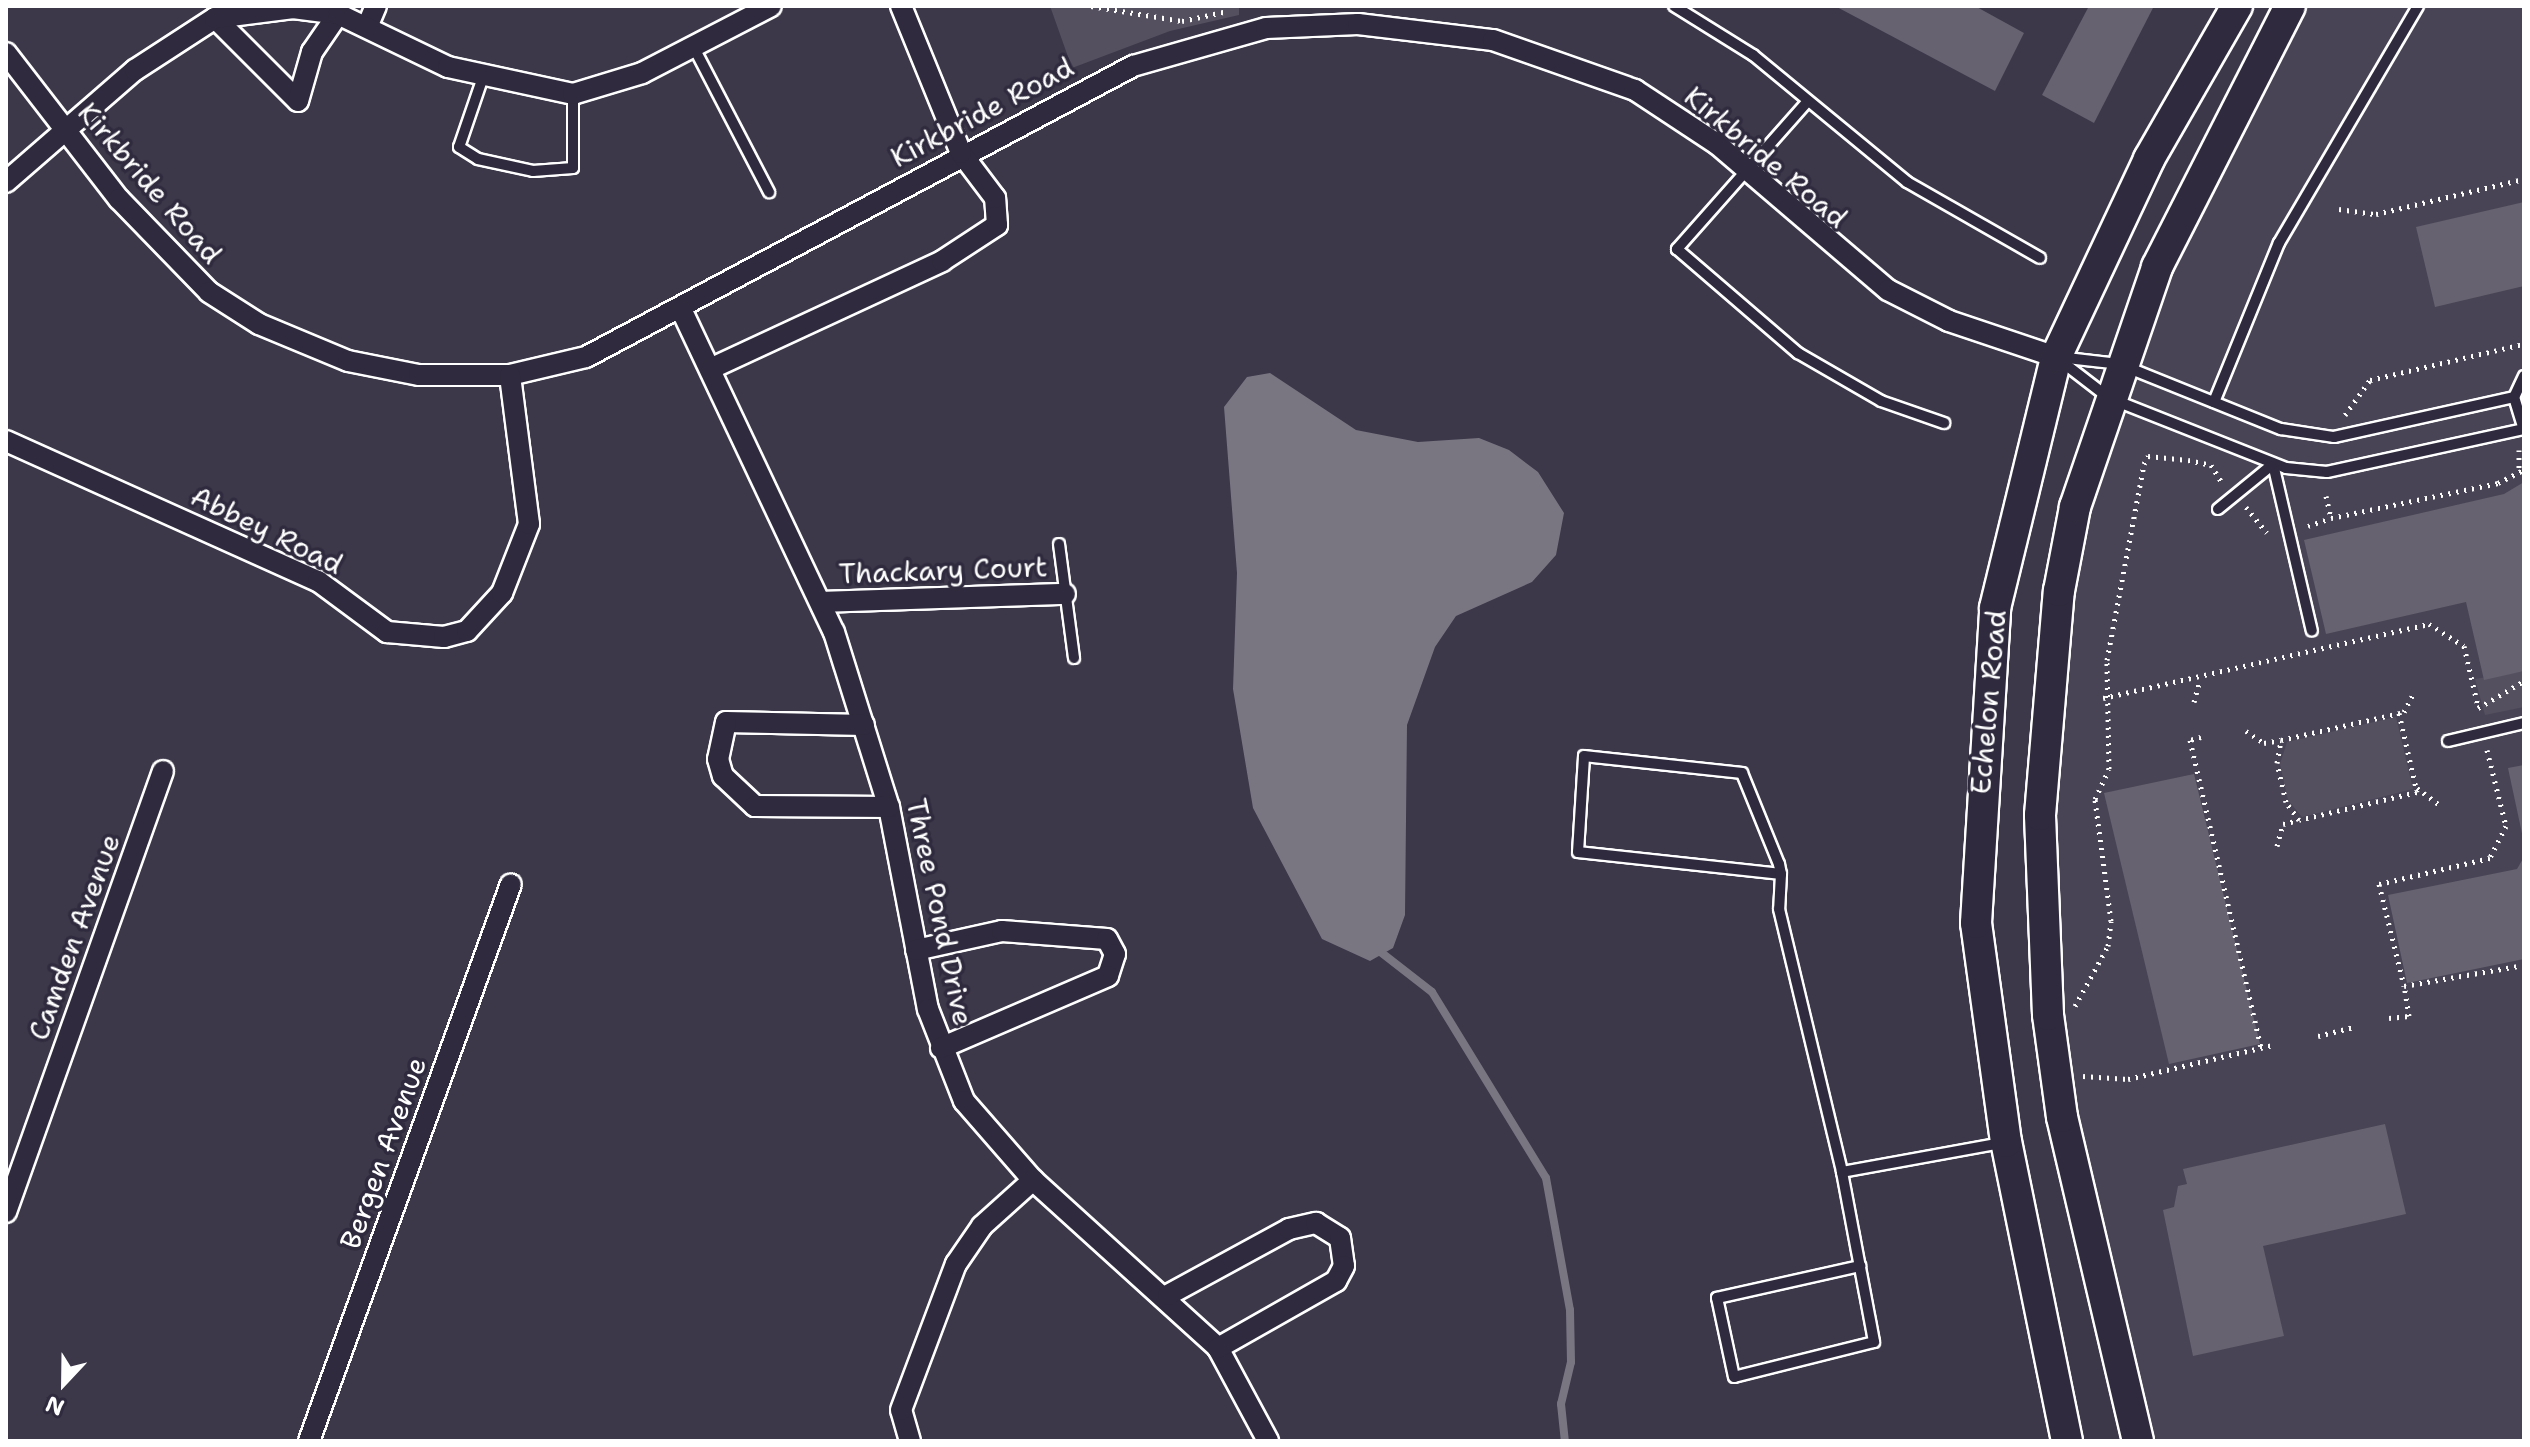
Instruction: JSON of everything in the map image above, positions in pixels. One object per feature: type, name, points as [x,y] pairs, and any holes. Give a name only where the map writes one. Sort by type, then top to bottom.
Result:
[{"type":"street","points":[[367,27],[376,6]]},
{"type":"street","points":[[6,182],[135,70],[212,12],[293,8],[338,14],[483,77],[573,94],[642,73],[771,6]]},
{"type":"street","points":[[712,368],[942,261],[997,225],[995,198],[961,153],[901,6]]},
{"type":"street","name":"Echelon Road","points":[[2067,1441],[2006,1142],[1978,938],[1977,827],[1995,608],[2056,357],[2149,159],[2237,6]]},
{"type":"street","points":[[2138,1441],[2062,1117],[2048,1015],[2040,815],[2059,591],[2119,364],[2157,267],[2290,6]]},
{"type":"street","points":[[212,12],[298,101],[312,52],[338,14]]},
{"type":"street","name":"Kirkbride Road","points":[[6,53],[66,131],[178,264],[259,324],[348,361],[461,379],[510,375],[586,357],[682,311],[1055,102],[1173,52],[1266,28],[1358,24],[1479,37],[1590,70],[1676,115],[1748,171],[1888,290],[1949,321],[2056,357]]},
{"type":"street","name":"Three Pond Drive","points":[[682,311],[822,602],[889,807],[916,950],[941,1048],[984,1130],[1033,1180],[1168,1295],[1218,1348],[1268,1441]]},
{"type":"street","name":"Abbey Road","points":[[6,441],[318,581],[387,632],[444,637],[467,631],[495,603],[529,524],[510,375]]},
{"type":"street","name":"Thackary Court","points":[[822,602],[1065,594]]},
{"type":"street","points":[[864,725],[726,722],[718,759],[723,776],[755,806],[889,807]]},
{"type":"street","name":"Camden Avenue","points":[[6,1212],[163,771]]},
{"type":"street","name":"Bergen Avenue","points":[[309,1441],[511,884]]},
{"type":"street","points":[[916,950],[1002,931],[1107,939],[1115,954],[1108,976],[941,1048]]},
{"type":"street","points":[[910,1441],[901,1410],[956,1264],[982,1226],[1033,1180]]},
{"type":"street","points":[[1168,1295],[1289,1229],[1316,1223],[1340,1238],[1344,1266],[1336,1281],[1218,1348]]},
{"type":"lane","points":[[1674,6],[1753,55],[1907,182],[2040,258]]},
{"type":"lane","points":[[2214,402],[2279,243],[2418,6]]},
{"type":"lane","points":[[693,46],[769,192]]},
{"type":"lane","points":[[483,77],[459,147],[478,159],[533,171],[573,168],[573,94]]},
{"type":"lane","points":[[1808,101],[1677,249],[1798,353],[1881,401],[1944,423]]},
{"type":"lane","points":[[2056,357],[2119,364],[2281,429],[2334,437],[2514,397]]},
{"type":"lane","points":[[2056,357],[2109,398],[2273,464],[2327,472],[2524,429],[2514,397],[2524,376]]},
{"type":"lane","points":[[2218,509],[2273,464]]},
{"type":"lane","points":[[2273,464],[2312,631]]},
{"type":"lane","name":"Thackary Court","points":[[1059,544],[1074,658]]},
{"type":"lane","points":[[2448,741],[2524,723]]},
{"type":"lane","points":[[1781,874],[1578,852],[1584,756],[1742,773],[1781,874],[1779,909],[1842,1172],[1860,1266],[1874,1342],[1734,1377],[1717,1298],[1860,1266]]},
{"type":"lane","points":[[1842,1172],[2006,1142]]},
{"type":"path","points":[[1094,6],[1182,21],[1228,11]]},
{"type":"path","points":[[2339,209],[2376,214],[2524,179]]},
{"type":"path","points":[[2349,413],[2355,391],[2370,380],[2524,344]]},
{"type":"path","points":[[2308,526],[2331,518],[2498,483],[2522,469],[2519,450]]},
{"type":"path","points":[[2071,1014],[2108,946],[2111,921],[2095,799],[2109,769],[2103,698],[2148,456],[2211,465],[2221,481]]},
{"type":"path","points":[[2326,496],[2331,518]]},
{"type":"path","points":[[2246,507],[2267,533]]},
{"type":"path","points":[[2103,698],[2201,679],[2429,624],[2464,646],[2480,714]]},
{"type":"path","points":[[2194,702],[2201,679]]},
{"type":"path","points":[[2478,706],[2524,681]]},
{"type":"path","points":[[2246,731],[2264,743],[2399,713],[2414,692]]},
{"type":"path","points":[[2399,713],[2417,788],[2441,806]]},
{"type":"path","points":[[2201,737],[2190,740],[2261,1048]]},
{"type":"path","points":[[2281,740],[2277,763],[2286,802],[2299,820]]},
{"type":"path","points":[[2389,1018],[2409,1016],[2379,884],[2490,858],[2506,826],[2487,750]]},
{"type":"path","points":[[2277,846],[2283,824],[2417,788]]},
{"type":"path","points":[[2404,986],[2524,965]]},
{"type":"path","points":[[2318,1036],[2353,1027]]},
{"type":"path","points":[[2076,1062],[2081,1075],[2128,1079],[2273,1045]]},
{"type":"shaded area","points":[[1050,6],[1239,6],[1239,15],[1170,31],[1072,68]]},
{"type":"shaded area","points":[[2290,6],[2524,6],[2524,1441],[2138,1441],[2048,1015],[2059,591],[2119,364]]},
{"type":"shaded area","points":[[1270,373],[1356,430],[1418,442],[1479,438],[1509,450],[1538,472],[1564,513],[1556,555],[1532,582],[1456,616],[1435,647],[1407,725],[1405,915],[1393,948],[1370,961],[1322,939],[1253,808],[1233,689],[1237,573],[1224,407],[1247,377]]},
{"type":"shaded area","points":[[2524,671],[2524,707],[2485,715],[2475,679]]},
{"type":"shaded area","points":[[2396,717],[2413,789],[2302,817],[2288,800],[2280,764],[2287,742]]},
{"type":"building","points":[[1835,6],[1975,6],[2024,33],[1995,91]]},
{"type":"building","points":[[2089,6],[2154,6],[2094,123],[2042,95]]},
{"type":"building","points":[[2524,202],[2524,286],[2435,307],[2416,227]]},
{"type":"building","points":[[2524,482],[2524,671],[2484,680],[2466,602],[2326,634],[2304,540],[2504,494]]},
{"type":"building","points":[[2524,765],[2524,838],[2523,838],[2508,768]]},
{"type":"building","points":[[2194,774],[2260,1044],[2169,1064],[2104,793]]},
{"type":"building","points":[[2524,857],[2524,959],[2407,983],[2388,895],[2517,869]]},
{"type":"building","points":[[2385,1124],[2406,1214],[2263,1246],[2284,1336],[2193,1356],[2163,1210],[2174,1207],[2178,1186],[2187,1184],[2183,1169]]},
{"type":"waterway","points":[[1378,950],[1432,992],[1546,1178],[1570,1310],[1571,1362],[1561,1404],[1565,1441]]}]
